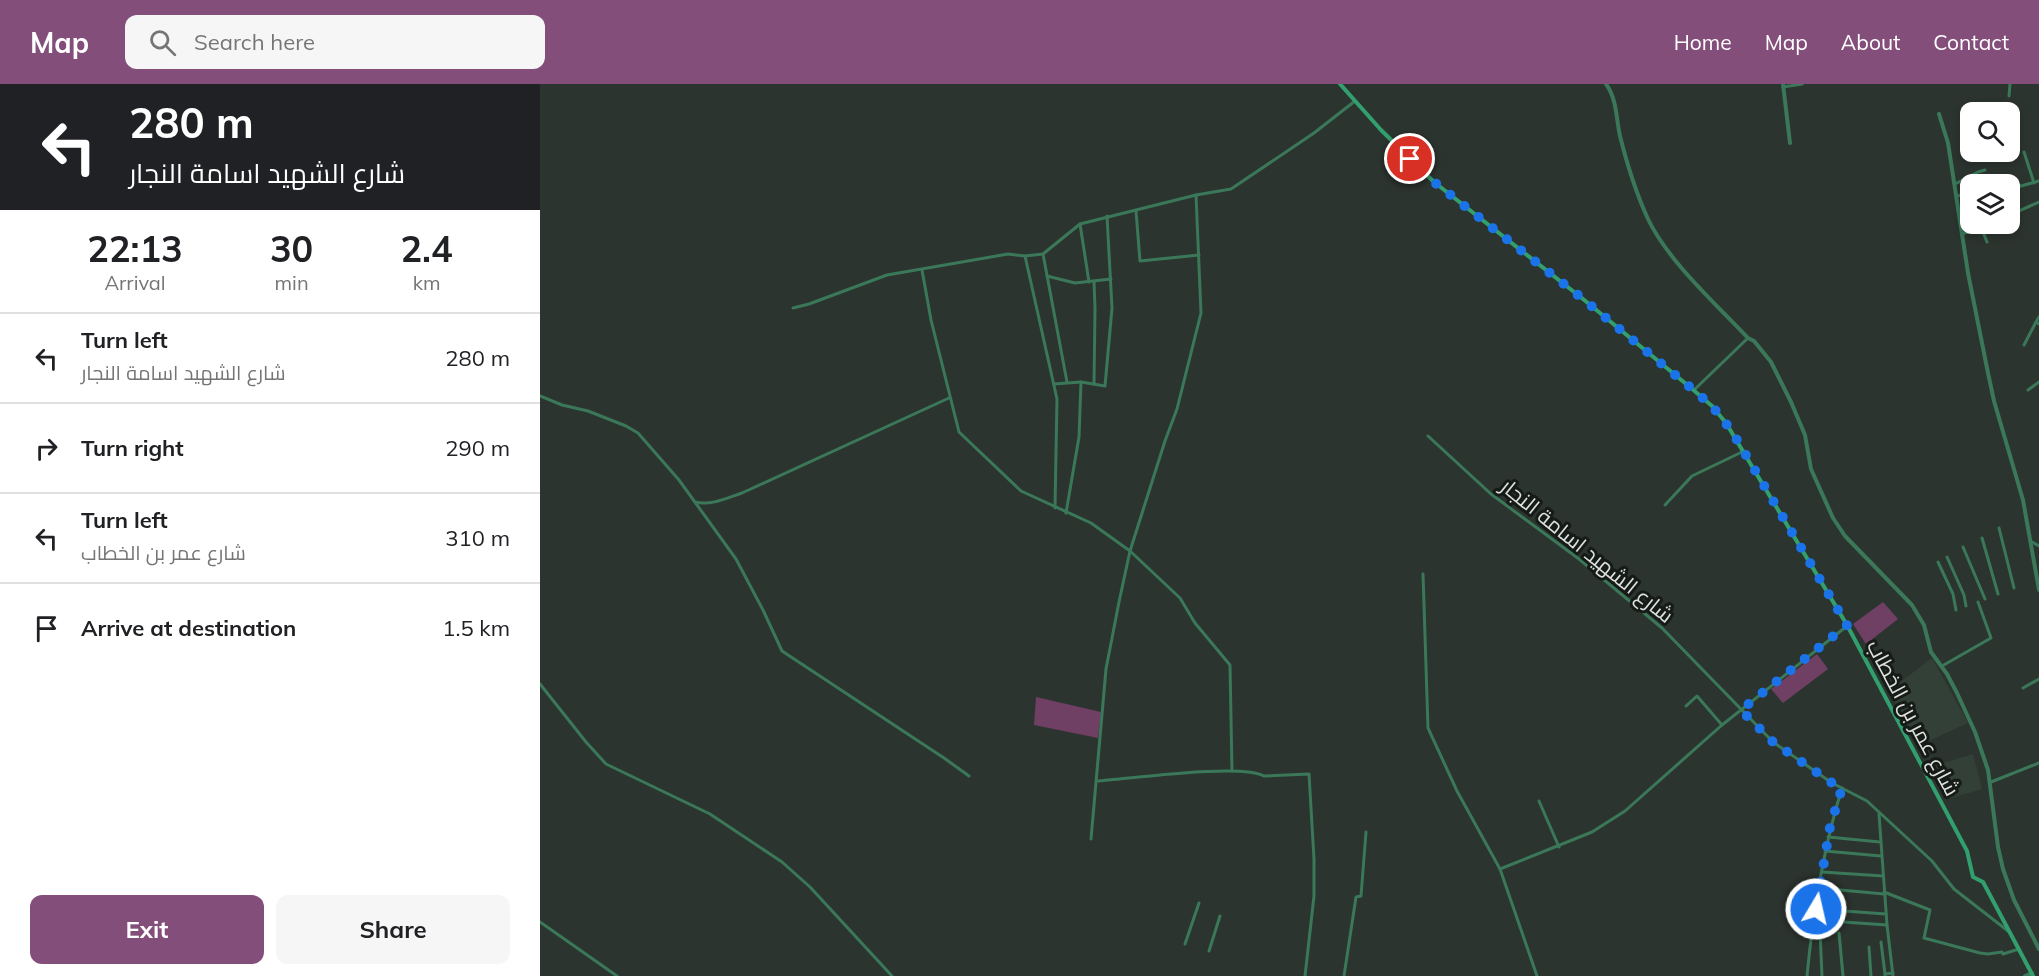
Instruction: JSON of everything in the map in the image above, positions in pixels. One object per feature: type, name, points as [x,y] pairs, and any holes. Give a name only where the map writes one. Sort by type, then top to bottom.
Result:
[{"type":"main road","name":"شارع عمر بن الخطاب","points":[[1340,84],[1434,182],[1583,299],[1694,390],[1719,414],[1744,451],[1847,625],[1966,851],[1973,877],[1983,882],[2033,975]]},
{"type":"street","points":[[1606,84],[1612,91],[1622,142],[1635,187],[1648,220],[1672,256],[1748,338],[1754,341],[1770,362],[1805,435],[1811,469],[1833,518],[1845,537],[1912,605],[1924,625],[1931,652],[1958,693],[1975,732],[1991,782],[1998,847],[2003,869],[2014,900],[2039,950]]},
{"type":"street","points":[[1790,143],[1783,85],[1802,84]]},
{"type":"street","points":[[2009,96],[2010,84]]},
{"type":"street","points":[[793,308],[887,275],[1008,254],[1025,256],[1043,254],[1080,224],[1196,195],[1231,189],[1292,148],[1355,101]]},
{"type":"street","points":[[1939,114],[1948,143],[1960,222]]},
{"type":"street","points":[[2020,186],[2037,182],[2024,152]]},
{"type":"street","points":[[1953,185],[1985,170]]},
{"type":"street","points":[[1091,839],[1106,669],[1130,551],[1177,409],[1201,313],[1196,195]]},
{"type":"street","points":[[1956,197],[1960,195]]},
{"type":"street","points":[[2020,211],[2039,202]]},
{"type":"street","points":[[1136,211],[1140,261],[1199,255]]},
{"type":"street","points":[[1054,384],[1081,382],[1105,386],[1111,328],[1107,216]]},
{"type":"street","points":[[1080,224],[1089,282]]},
{"type":"street","points":[[1962,234],[1994,401],[2024,500],[2039,590]]},
{"type":"street","points":[[1984,234],[1987,242]]},
{"type":"street","points":[[1043,254],[1067,382]]},
{"type":"street","points":[[1025,256],[1057,399],[1055,508]]},
{"type":"street","points":[[922,270],[949,398],[959,432],[1021,492],[1091,523],[1130,551],[1180,598],[1195,623],[1230,665],[1232,771]]},
{"type":"street","points":[[1047,276],[1075,283],[1111,279]]},
{"type":"street","points":[[1094,281],[1094,384]]},
{"type":"street","points":[[2024,345],[2038,323],[2039,317]]},
{"type":"street","points":[[1694,390],[1748,338]]},
{"type":"street","points":[[1066,513],[1079,437],[1081,382]]},
{"type":"street","points":[[2028,390],[2039,382]]},
{"type":"street","points":[[540,396],[562,405],[588,411],[626,426],[638,434],[695,502],[736,559],[782,651],[969,776]]},
{"type":"street","points":[[695,502],[719,501],[742,493],[949,398]]},
{"type":"street","name":"شارع الشهيد اسامة النجار","points":[[1428,436],[1491,494],[1579,559],[1662,628],[1773,742],[1824,778],[1867,801],[1932,861],[1954,889],[2011,934]]},
{"type":"street","points":[[1665,505],[1692,476],[1744,451]]},
{"type":"street","points":[[1999,528],[2014,588]]},
{"type":"street","points":[[1982,538],[1998,594]]},
{"type":"street","points":[[2032,542],[2039,546]]},
{"type":"street","points":[[1964,548],[1985,599]]},
{"type":"street","points":[[1947,556],[1964,595],[1966,606]]},
{"type":"street","points":[[1938,562],[1953,594],[1956,610]]},
{"type":"street","points":[[1423,574],[1428,728],[1457,790],[1500,869],[1537,976]]},
{"type":"street","points":[[1942,666],[1991,638],[1978,602]]},
{"type":"street","points":[[1500,869],[1592,832],[1625,811],[1722,725],[1847,625]]},
{"type":"street","points":[[2023,688],[2039,680]]},
{"type":"street","points":[[540,684],[585,742],[606,764],[710,814],[782,862],[810,887],[892,976]]},
{"type":"street","points":[[1686,705],[1697,696],[1722,725]]},
{"type":"street","points":[[1991,782],[2039,763]]},
{"type":"street","points":[[1097,782],[1169,774],[1232,771],[1258,772],[1264,776],[1309,774],[1314,896],[1305,976]]},
{"type":"street","points":[[1807,976],[1825,851],[1842,788]]},
{"type":"street","points":[[1539,801],[1559,847]]},
{"type":"street","points":[[1878,812],[1893,974],[1885,975],[1881,942]]},
{"type":"street","points":[[1344,976],[1356,897],[1361,896],[1366,832]]},
{"type":"street","points":[[1828,837],[1880,842]]},
{"type":"street","points":[[1825,851],[1881,856]]},
{"type":"street","points":[[1822,872],[1883,876]]},
{"type":"street","points":[[1819,888],[1884,893],[1930,910],[1924,938],[1988,954],[2001,952],[2003,954],[2019,949]]},
{"type":"street","points":[[1185,944],[1199,903]]},
{"type":"street","points":[[1816,909],[1886,914]]},
{"type":"street","points":[[1209,951],[1220,916]]},
{"type":"street","points":[[1814,920],[1887,925]]},
{"type":"street","points":[[540,922],[617,976]]},
{"type":"street","points":[[1820,931],[1822,976]]},
{"type":"street","points":[[1839,933],[1843,976]]},
{"type":"street","points":[[1869,947],[1871,976]]},
{"type":"street","points":[[2025,976],[2033,975]]},
{"type":"shaded area","points":[[1883,602],[1898,619],[1866,644],[1853,624]]},
{"type":"shaded area","points":[[1817,654],[1828,669],[1783,703],[1771,689]]},
{"type":"shaded area","points":[[1932,658],[1968,723],[1918,746],[1889,691]]},
{"type":"shaded area","points":[[1036,697],[1101,712],[1098,738],[1034,725]]},
{"type":"shaded area","points":[[1973,754],[1982,789],[1945,800],[1931,767]]},
{"type":"route","points":[[1410,159],[1434,182],[1583,299],[1712,406],[1731,430],[1847,625],[1741,710],[1773,742],[1842,788],[1830,827],[1816,909]]}]
